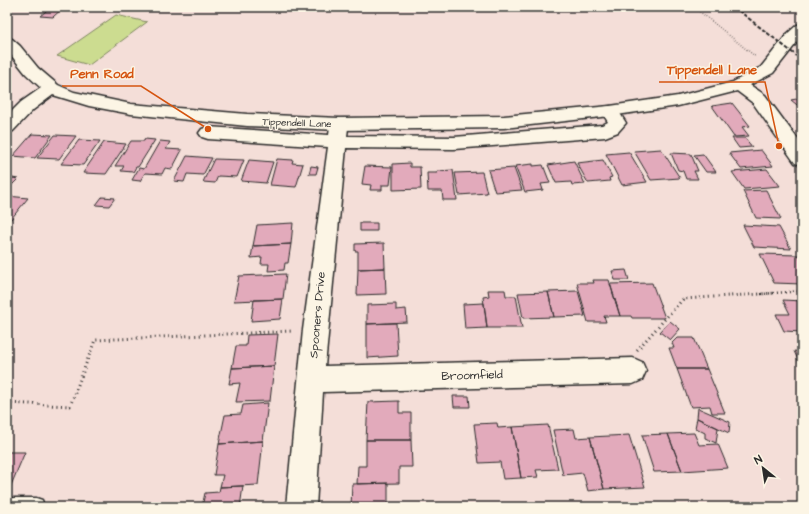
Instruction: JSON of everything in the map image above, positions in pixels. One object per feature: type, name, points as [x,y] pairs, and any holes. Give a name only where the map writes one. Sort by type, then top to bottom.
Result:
[{"type":"street","name":"Tippendell Lane","points":[[7,42],[15,49],[32,72],[52,89],[69,96],[89,101],[131,109],[247,120],[338,133],[454,143],[605,130],[612,128],[617,123],[610,111],[678,101],[739,85],[769,68],[793,36],[802,28]]},
{"type":"street","points":[[739,85],[762,102],[802,158]]},
{"type":"street","points":[[9,122],[34,99],[52,89]]},
{"type":"street","name":"Tippendell Lane","points":[[208,133],[338,133]]},
{"type":"street","name":"Spooners Drive","points":[[301,507],[315,330],[338,133]]},
{"type":"street","name":"Broomfield","points":[[312,379],[633,371]]},
{"type":"lane","points":[[7,506],[36,507]]},
{"type":"path","points":[[694,7],[758,59]]},
{"type":"path","points":[[633,371],[638,349],[684,299],[802,291]]},
{"type":"path","points":[[7,403],[70,406],[95,340],[315,330]]},
{"type":"green space","points":[[116,15],[147,22],[89,65],[57,56]]},
{"type":"building","points":[[51,7],[64,7],[53,17],[40,16]]},
{"type":"building","points":[[802,98],[802,109],[791,100]]},
{"type":"building","points":[[732,103],[750,126],[742,127],[749,136],[734,137],[712,106]]},
{"type":"building","points":[[32,134],[52,135],[35,158],[13,156]]},
{"type":"building","points":[[55,135],[76,136],[59,159],[37,158]]},
{"type":"building","points":[[732,138],[745,138],[752,147],[739,148]]},
{"type":"building","points":[[145,139],[155,140],[138,167],[136,167],[133,172],[121,171],[124,166],[115,166],[131,141],[144,141]]},
{"type":"building","points":[[79,140],[100,141],[83,165],[61,164]]},
{"type":"building","points":[[160,141],[170,142],[166,149],[182,150],[172,169],[165,168],[162,174],[145,173],[140,181],[132,180],[139,168],[144,169]]},
{"type":"building","points":[[104,142],[126,144],[106,174],[83,173]]},
{"type":"building","points":[[661,149],[680,178],[651,180],[634,151]]},
{"type":"building","points":[[761,150],[773,166],[741,169],[729,153]]},
{"type":"building","points":[[629,152],[647,182],[622,185],[606,154]]},
{"type":"building","points":[[671,153],[691,154],[698,171],[694,171],[698,179],[686,179],[683,171],[678,170]]},
{"type":"building","points":[[703,154],[716,172],[706,172],[694,155]]},
{"type":"building","points":[[187,156],[212,158],[203,175],[187,174],[184,182],[174,181]]},
{"type":"building","points":[[214,159],[244,160],[237,177],[218,176],[215,183],[203,182]]},
{"type":"building","points":[[277,159],[293,160],[292,163],[303,164],[296,187],[270,185]]},
{"type":"building","points":[[249,160],[273,162],[266,183],[241,181]]},
{"type":"building","points":[[603,160],[612,177],[609,178],[610,181],[588,183],[577,163]]},
{"type":"building","points":[[574,161],[585,184],[572,185],[571,182],[556,183],[548,165]]},
{"type":"building","points":[[410,163],[410,167],[420,167],[421,189],[393,190],[393,164]]},
{"type":"building","points":[[533,164],[533,166],[543,165],[550,183],[541,184],[543,190],[525,192],[515,166]]},
{"type":"building","points":[[311,166],[318,167],[316,174],[309,174]]},
{"type":"building","points":[[365,166],[392,167],[390,185],[382,185],[382,190],[370,190],[371,185],[362,184]]},
{"type":"building","points":[[514,168],[522,190],[495,192],[488,170]]},
{"type":"building","points":[[767,169],[780,186],[744,189],[732,172]]},
{"type":"building","points":[[453,170],[457,200],[443,200],[442,191],[428,191],[427,173]]},
{"type":"building","points":[[482,172],[487,193],[459,195],[455,173]]},
{"type":"building","points":[[7,177],[18,179],[7,190]]},
{"type":"building","points":[[766,190],[781,219],[756,218],[743,191]]},
{"type":"building","points":[[7,196],[28,198],[7,224]]},
{"type":"building","points":[[102,197],[115,198],[109,206],[96,205]]},
{"type":"building","points":[[293,223],[291,244],[253,246],[257,225]]},
{"type":"building","points":[[360,223],[377,223],[377,231],[360,231]]},
{"type":"building","points":[[743,225],[779,227],[791,249],[754,247]]},
{"type":"building","points":[[384,243],[385,268],[358,269],[358,251],[355,251],[355,244]]},
{"type":"building","points":[[291,244],[288,263],[285,263],[284,270],[268,271],[269,264],[261,264],[262,257],[251,258],[253,246]]},
{"type":"building","points":[[760,254],[798,255],[802,263],[802,284],[774,283]]},
{"type":"building","points":[[385,268],[386,294],[357,295],[358,269]]},
{"type":"building","points":[[626,270],[629,280],[615,280],[612,271]]},
{"type":"building","points":[[286,274],[283,299],[234,301],[239,276]]},
{"type":"building","points":[[593,280],[609,280],[620,316],[604,316],[606,322],[588,322],[577,283],[594,283]]},
{"type":"building","points":[[652,283],[665,318],[632,318],[631,316],[620,316],[610,284]]},
{"type":"building","points":[[488,290],[505,290],[506,296],[516,296],[522,328],[487,328],[483,297],[489,296]]},
{"type":"building","points":[[578,291],[585,316],[554,317],[548,292]]},
{"type":"building","points":[[548,292],[554,317],[523,318],[518,293]]},
{"type":"building","points":[[283,299],[280,319],[251,321],[254,300]]},
{"type":"building","points":[[783,300],[802,301],[802,332],[784,331],[776,314],[790,314]]},
{"type":"building","points":[[484,303],[487,328],[465,329],[463,304]]},
{"type":"building","points":[[396,304],[396,310],[406,309],[407,322],[367,324],[367,305]]},
{"type":"building","points":[[670,321],[680,329],[670,340],[660,332]]},
{"type":"building","points":[[396,323],[398,356],[367,358],[367,324]]},
{"type":"building","points":[[278,334],[274,366],[232,368],[236,346],[246,346],[247,335]]},
{"type":"building","points":[[677,338],[694,338],[707,369],[677,369],[669,348],[674,348],[672,343]]},
{"type":"building","points":[[794,351],[802,352],[802,369]]},
{"type":"building","points":[[274,366],[270,401],[236,402],[240,383],[229,384],[232,368]]},
{"type":"building","points":[[677,369],[707,369],[725,413],[712,413],[710,406],[691,407]]},
{"type":"building","points":[[453,396],[469,396],[470,407],[454,407]]},
{"type":"building","points":[[399,401],[399,413],[411,413],[411,440],[366,440],[368,402]]},
{"type":"building","points":[[268,403],[263,441],[219,444],[225,415],[241,414],[243,405]]},
{"type":"building","points":[[698,408],[730,422],[729,433],[697,418]]},
{"type":"building","points":[[697,418],[718,428],[716,443],[705,438],[705,433],[695,428]]},
{"type":"building","points":[[497,423],[498,428],[512,427],[521,478],[503,479],[500,462],[479,463],[474,424]]},
{"type":"building","points":[[548,425],[558,469],[536,470],[538,477],[521,478],[512,427]]},
{"type":"building","points":[[574,429],[576,438],[590,437],[604,489],[588,491],[583,473],[563,475],[553,430]]},
{"type":"building","points":[[694,433],[699,445],[718,444],[728,468],[682,471],[668,434]]},
{"type":"building","points":[[668,434],[682,471],[654,472],[642,435]]},
{"type":"building","points":[[629,435],[645,487],[604,489],[590,437]]},
{"type":"building","points":[[366,440],[411,440],[412,467],[399,467],[399,483],[357,484],[358,466],[366,466]]},
{"type":"building","points":[[263,441],[258,485],[220,487],[223,475],[214,475],[219,444]]},
{"type":"building","points":[[7,452],[25,452],[9,490],[7,491]]},
{"type":"building","points":[[388,483],[388,507],[351,507],[352,484]]},
{"type":"building","points":[[243,486],[240,507],[202,507],[205,493],[219,492],[220,487]]},
{"type":"railway","points":[[734,7],[802,60]]},
{"type":"place","name":"Penn Road","points":[[208,129]]},
{"type":"place","name":"Tippendell Lane","points":[[779,146]]}]
